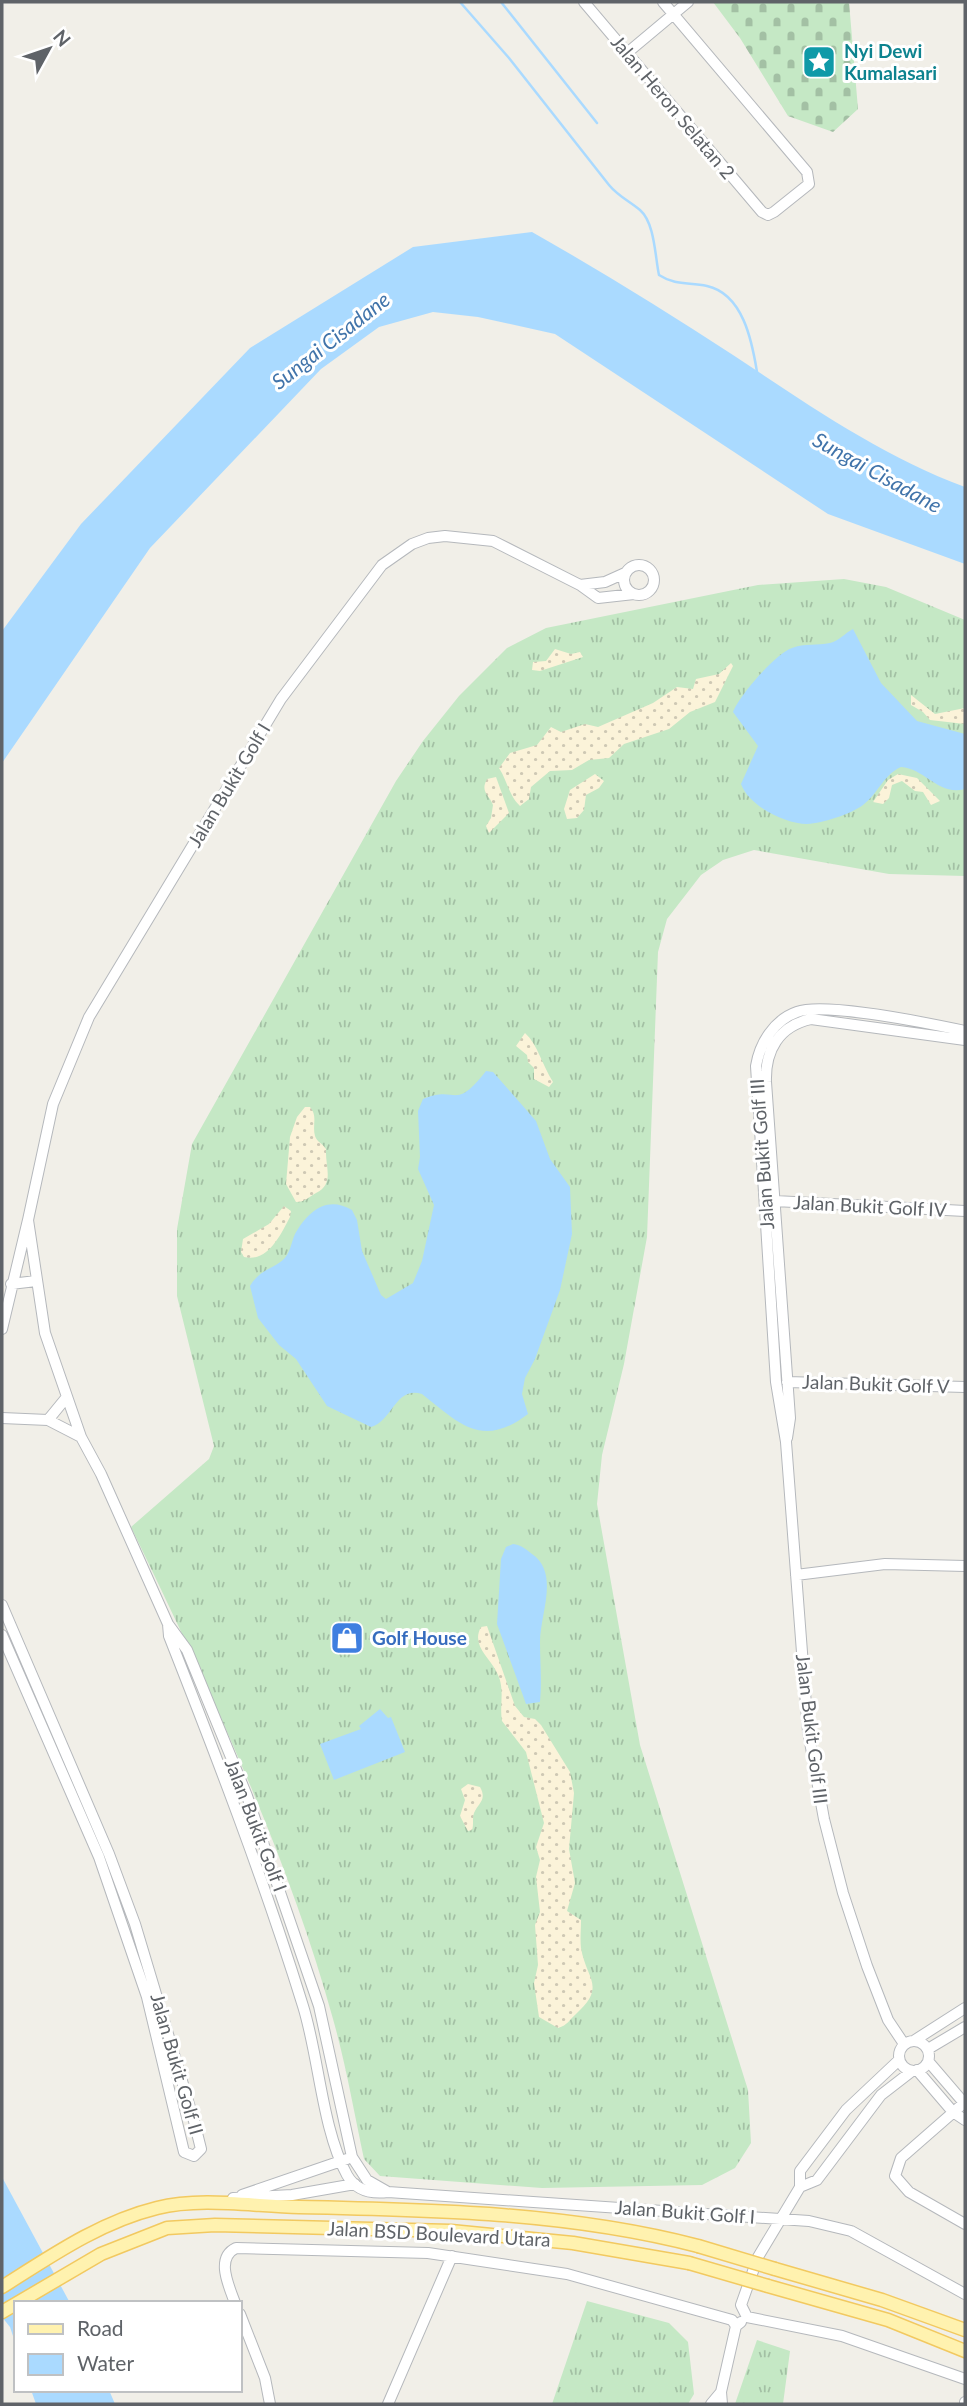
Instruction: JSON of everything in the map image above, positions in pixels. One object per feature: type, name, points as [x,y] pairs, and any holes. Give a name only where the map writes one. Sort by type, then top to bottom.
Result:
[{"type":"main road","name":"Jalan BSD Boulevard Utara","points":[[2,2287],[89,2234],[129,2216],[177,2204],[403,2210],[569,2221],[617,2227],[698,2246],[882,2300],[965,2330]]},
{"type":"main road","name":"Jalan BSD Boulevard Utara","points":[[21,2301],[101,2254],[167,2228],[261,2225],[451,2231],[573,2243],[689,2263],[888,2320],[965,2351]]},
{"type":"street","name":"Jalan Heron Selatan 2","points":[[584,2],[762,212],[768,215],[809,184],[807,172],[673,14]]},
{"type":"street","points":[[663,2],[673,14]]},
{"type":"street","points":[[627,52],[688,2]]},
{"type":"street","name":"Jalan Bukit Golf I","points":[[2,1329],[53,1104],[89,1017],[281,699],[382,565],[412,544],[428,538],[455,537],[493,541],[580,585],[598,598],[634,594]]},
{"type":"street","points":[[580,585],[605,582],[625,573],[632,566],[642,565],[653,575],[651,589],[643,594],[634,594],[624,583],[625,573]]},
{"type":"street","name":"Jalan Bukit Golf III","points":[[904,2044],[888,2020],[867,1966],[824,1819],[808,1731],[786,1442],[776,1382],[755,1076],[761,1046],[778,1024],[807,1009],[838,1011],[965,1031]]},
{"type":"street","name":"Jalan Bukit Golf III","points":[[786,1442],[790,1418],[766,1071],[770,1050],[781,1034],[795,1023],[820,1019],[965,1040]]},
{"type":"street","name":"Jalan Bukit Golf IV","points":[[775,1201],[965,1211]]},
{"type":"street","name":"Jalan Bukit Golf I","points":[[28,1220],[46,1333],[66,1398],[81,1437],[101,1474],[168,1624],[187,1650],[281,1888],[319,2006],[346,2159],[367,2180],[388,2192]]},
{"type":"street","points":[[11,1284],[36,1281]]},
{"type":"street","name":"Jalan Bukit Golf V","points":[[787,1382],[965,1387]]},
{"type":"street","points":[[48,1420],[66,1398]]},
{"type":"street","points":[[2,1418],[48,1420],[81,1437]]},
{"type":"street","points":[[796,1575],[885,1564],[965,1566]]},
{"type":"street","name":"Jalan Bukit Golf II","points":[[2,1605],[109,1854],[135,1924],[194,2121],[201,2149],[194,2156],[184,2152],[146,1997],[99,1857],[2,1634]]},
{"type":"street","name":"Jalan Bukit Golf I","points":[[168,1624],[169,1636],[267,1893],[355,2184]]},
{"type":"street","points":[[745,2314],[741,2305],[758,2257],[800,2187],[800,2171],[818,2144],[846,2110],[899,2060],[904,2044],[915,2040],[965,2008]]},
{"type":"street","points":[[928,2049],[965,2027]]},
{"type":"street","points":[[915,2040],[928,2049]]},
{"type":"street","points":[[928,2049],[928,2061],[965,2103],[901,2158],[895,2176],[909,2192],[965,2224]]},
{"type":"street","points":[[899,2060],[915,2071],[953,2112],[965,2120]]},
{"type":"street","points":[[800,2187],[817,2180],[881,2095],[928,2061]]},
{"type":"street","name":"Jalan Bukit Golf I","points":[[235,2198],[346,2159]]},
{"type":"street","name":"Jalan Bukit Golf I","points":[[177,2204],[292,2195],[355,2184],[374,2194],[388,2192],[809,2221],[851,2231],[965,2294]]},
{"type":"street","points":[[234,2301],[225,2264],[229,2253],[236,2248],[428,2253],[567,2274],[734,2323]]},
{"type":"street","points":[[388,2404],[452,2256]]},
{"type":"street","points":[[722,2404],[721,2392],[734,2323],[745,2314]]},
{"type":"street","points":[[745,2314],[842,2336],[965,2379]]},
{"type":"street","points":[[242,2319],[265,2378],[270,2404]]},
{"type":"street","points":[[711,2404],[721,2392]]},
{"type":"green space","points":[[713,2],[849,2],[858,109],[833,132],[788,116],[740,38]]},
{"type":"green space","points":[[844,579],[886,587],[965,620],[965,876],[889,874],[754,850],[723,860],[701,875],[667,919],[658,952],[647,1237],[624,1364],[602,1455],[597,1504],[640,1745],[748,2090],[751,2143],[735,2168],[702,2185],[542,2188],[380,2176],[364,2159],[333,2019],[292,1892],[243,1768],[131,1527],[209,1459],[214,1446],[177,1296],[177,1229],[192,1144],[396,781],[423,741],[459,696],[507,648],[546,628],[758,585]]},
{"type":"green space","points":[[587,2301],[669,2323],[688,2342],[694,2394],[688,2404],[552,2404]]},
{"type":"green space","points":[[757,2340],[790,2351],[783,2404],[735,2404]]},
{"type":"sand","points":[[555,649],[571,654],[580,652],[583,657],[540,671],[532,670],[533,662],[546,661]]},
{"type":"sand","points":[[731,663],[733,666],[715,702],[690,712],[669,729],[624,744],[609,758],[589,760],[572,770],[550,771],[531,787],[529,799],[520,806],[513,798],[499,768],[510,753],[537,745],[551,727],[561,732],[585,724],[598,727],[653,703],[677,687],[693,689],[696,679],[719,674]]},
{"type":"sand","points":[[911,695],[935,714],[965,708],[965,724],[930,720],[911,705]]},
{"type":"sand","points":[[595,774],[604,781],[599,788],[586,795],[584,810],[577,818],[567,819],[564,809],[570,790]]},
{"type":"sand","points":[[898,774],[917,778],[940,801],[931,805],[923,792],[915,791],[902,781],[892,785],[889,798],[883,804],[873,802],[888,780]]},
{"type":"sand","points":[[496,777],[509,813],[489,833],[486,826],[491,818],[493,805],[484,787],[487,779]]},
{"type":"sand","points":[[525,1033],[553,1082],[549,1087],[534,1079],[534,1068],[528,1062],[527,1055],[516,1046]]},
{"type":"sand","points":[[305,1107],[312,1110],[315,1136],[326,1149],[328,1174],[322,1189],[296,1202],[286,1184],[290,1137],[297,1117]]},
{"type":"sand","points":[[284,1206],[291,1211],[290,1217],[273,1246],[260,1256],[244,1257],[241,1252],[243,1239],[269,1224]]},
{"type":"sand","points":[[487,1626],[515,1706],[524,1717],[535,1719],[541,1725],[570,1772],[574,1793],[569,1849],[575,1883],[567,1911],[581,1920],[581,1948],[593,1989],[585,2004],[566,2024],[558,2028],[539,2017],[534,1983],[538,1965],[535,1925],[540,1912],[536,1877],[540,1860],[536,1847],[544,1823],[526,1752],[502,1721],[502,1690],[499,1677],[478,1640],[481,1627]]},
{"type":"sand","points":[[468,1784],[480,1787],[483,1795],[474,1813],[472,1830],[468,1831],[460,1816],[465,1800],[461,1789]]},
{"type":"water","name":"Sungai Cisadane","points":[[532,232],[659,307],[845,428],[904,460],[965,487],[965,564],[828,514],[555,334],[478,317],[433,312],[379,327],[321,369],[150,548],[2,763],[2,631],[81,524],[250,348],[413,247]]},
{"type":"water","points":[[853,629],[881,683],[917,721],[965,734],[965,789],[947,789],[918,772],[901,767],[890,775],[868,801],[851,812],[814,823],[789,821],[769,812],[745,792],[741,784],[758,746],[733,712],[742,696],[776,658],[797,646],[833,642]]},
{"type":"water","points":[[486,1071],[493,1072],[536,1121],[550,1159],[570,1187],[572,1234],[560,1290],[535,1359],[525,1378],[522,1394],[528,1414],[497,1430],[484,1431],[460,1423],[422,1394],[413,1393],[400,1399],[378,1424],[371,1427],[327,1406],[296,1359],[279,1345],[258,1318],[250,1286],[260,1275],[283,1260],[295,1234],[312,1212],[334,1204],[352,1210],[357,1220],[362,1251],[381,1295],[386,1299],[413,1283],[422,1261],[434,1205],[418,1169],[418,1111],[423,1099],[434,1095],[461,1094],[475,1084]]},
{"type":"water","points":[[513,1544],[525,1549],[540,1562],[547,1583],[540,1642],[540,1702],[526,1704],[497,1624],[501,1559],[506,1547]]},
{"type":"water","points":[[380,1709],[388,1718],[391,1717],[405,1752],[334,1780],[320,1744],[361,1729],[359,1726]]},
{"type":"water","points":[[2,2177],[69,2301],[14,2301],[14,2339],[10,2327],[2,2317]]},
{"type":"water","points":[[32,2392],[110,2392],[115,2404],[36,2404]]},
{"type":"waterway","points":[[460,2],[509,58],[609,185],[645,216],[652,232],[659,275],[677,282],[707,286],[729,298],[744,320],[757,372]]},
{"type":"waterway","points":[[501,2],[597,123]]},
{"type":"place","name":"Nyi Dewi Kumalasari","points":[[819,62]]},
{"type":"place","name":"Golf House","points":[[347,1638]]}]
